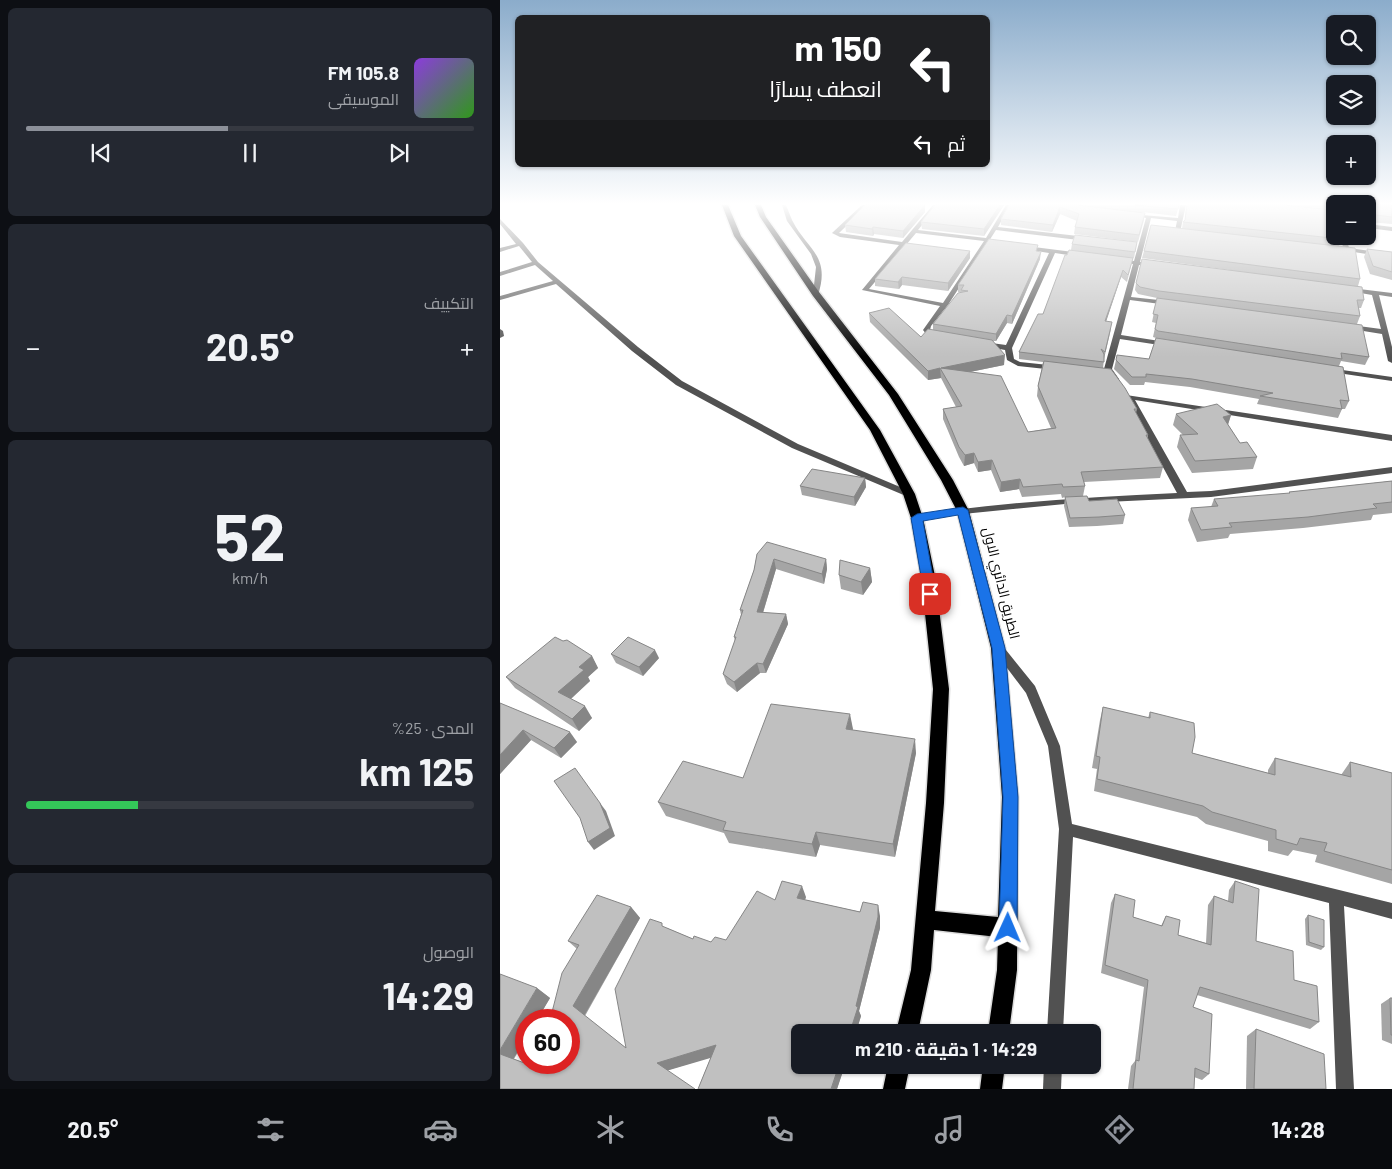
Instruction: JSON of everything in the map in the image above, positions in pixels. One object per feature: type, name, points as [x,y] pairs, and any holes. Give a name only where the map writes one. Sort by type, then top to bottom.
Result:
[{"type":"main road","points":[[752,256],[875,430],[909,494],[917,518],[928,576],[941,689],[921,970],[909,1024]]},
{"type":"main road","name":"الطريق الدائري الاول","points":[[790,256],[816,294],[893,394],[943,473],[963,510],[998,648],[1010,797],[1007,970],[1000,1024]]},
{"type":"main road","points":[[925,920],[1008,928]]},
{"type":"main road","points":[[894,1089],[897,1074]]},
{"type":"main road","points":[[991,1089],[993,1074]]},
{"type":"street","points":[[530,256],[635,349],[679,383],[795,446],[909,494]]},
{"type":"street","points":[[815,256],[819,267],[816,294]]},
{"type":"street","points":[[893,256],[865,290],[945,305]]},
{"type":"street","points":[[944,337],[930,335],[926,330],[945,305],[976,256]]},
{"type":"street","points":[[1051,256],[1008,348],[1011,360],[1018,364],[1062,369]]},
{"type":"street","points":[[1082,256],[1091,257]]},
{"type":"street","points":[[1118,382],[1108,369],[1138,256]]},
{"type":"street","points":[[1109,259],[1157,265]]},
{"type":"street","points":[[500,274],[536,263]]},
{"type":"street","points":[[500,298],[558,281]]},
{"type":"street","points":[[1345,289],[1392,295]]},
{"type":"street","points":[[1375,293],[1392,361]]},
{"type":"street","points":[[1127,298],[1176,304]]},
{"type":"street","points":[[1345,326],[1384,332]]},
{"type":"street","points":[[500,331],[500,336]]},
{"type":"street","points":[[1118,337],[1176,346]]},
{"type":"street","points":[[979,343],[1008,348]]},
{"type":"street","points":[[1323,369],[1392,379]]},
{"type":"street","points":[[1104,374],[1112,375]]},
{"type":"street","points":[[1124,390],[1184,496]]},
{"type":"street","points":[[1129,397],[1392,438]]},
{"type":"street","points":[[917,518],[963,510],[1065,501],[1184,496],[1392,470]]},
{"type":"street","points":[[998,648],[1030,690],[1054,746],[1066,829],[1055,1024]]},
{"type":"street","points":[[1066,829],[1392,911]]},
{"type":"street","points":[[1336,896],[1345,1089]]},
{"type":"street","points":[[1052,1089],[1053,1074]]},
{"type":"building","points":[[895,256],[967,256],[948,283],[902,277],[898,282],[875,279]]},
{"type":"building","points":[[978,256],[1039,256],[1012,316],[1007,315],[996,334],[933,324],[958,293],[968,291],[961,290],[964,285],[958,285]]},
{"type":"building","points":[[1065,256],[1116,256],[1133,258],[1128,275],[1123,270],[1105,321],[1112,322],[1105,352],[1101,349],[1104,354],[1104,362],[1019,352],[1038,314],[1043,314]]},
{"type":"building","points":[[1181,256],[1356,256],[1360,279]]},
{"type":"building","points":[[1369,256],[1392,256],[1392,272],[1373,266]]},
{"type":"building","points":[[1142,259],[1362,287],[1364,300],[1357,300],[1360,316],[1159,291],[1140,287],[1136,283]]},
{"type":"building","points":[[1157,298],[1362,325],[1369,357],[1341,353],[1342,359],[1158,331],[1155,329],[1158,315],[1153,314]]},
{"type":"building","points":[[889,308],[921,337],[928,329],[992,340],[1005,355],[941,368],[1001,376],[1028,432],[1056,428],[1038,386],[1044,361],[1111,369],[1137,409],[1134,409],[1163,467],[1081,472],[1085,486],[1063,487],[1062,484],[1023,487],[1020,479],[1001,482],[992,460],[978,462],[974,453],[965,455],[959,447],[943,409],[962,406],[940,368],[928,371],[869,313]]},
{"type":"building","points":[[1156,338],[1343,367],[1349,401],[1340,400],[1342,409],[1260,396],[1273,393],[1192,379],[1146,374],[1146,377],[1132,377],[1116,360],[1117,355],[1149,359]]},
{"type":"building","points":[[1217,404],[1231,415],[1223,417],[1240,443],[1247,442],[1257,457],[1195,461],[1180,435],[1198,434],[1176,414]]},
{"type":"building","points":[[812,469],[865,478],[854,497],[800,486]]},
{"type":"building","points":[[1392,481],[1392,502],[1373,504],[1377,508],[1308,517],[1229,523],[1232,527],[1201,530],[1191,508],[1218,506],[1214,499],[1290,493]]},
{"type":"building","points":[[1087,496],[1089,501],[1117,499],[1125,515],[1070,518],[1065,497]]},
{"type":"building","points":[[767,542],[826,559],[822,574],[774,559],[757,612],[786,614],[763,664],[757,663],[734,682],[723,674],[736,637],[734,637],[743,610],[740,610],[754,570],[757,554]]},
{"type":"building","points":[[840,560],[870,568],[861,582],[839,575]]},
{"type":"building","points":[[555,637],[563,641],[567,640],[592,656],[579,667],[584,670],[558,692],[585,706],[572,719],[506,677]]},
{"type":"building","points":[[628,637],[655,650],[639,667],[611,654]]},
{"type":"building","points":[[500,703],[570,732],[554,748],[523,730],[500,755]]},
{"type":"building","points":[[771,704],[850,714],[846,729],[915,739],[893,844],[816,832],[812,844],[723,830],[726,822],[658,802],[683,761],[743,778]]},
{"type":"building","points":[[1103,707],[1150,718],[1150,712],[1194,723],[1195,737],[1192,753],[1275,775],[1275,758],[1351,777],[1350,762],[1392,773],[1392,870],[1324,851],[1327,843],[1300,838],[1297,845],[1276,839],[1276,830],[1212,812],[1203,806],[1097,779],[1100,757],[1096,756]]},
{"type":"building","points":[[575,768],[600,803],[610,828],[588,842],[580,818],[554,781]]},
{"type":"building","points":[[782,881],[802,886],[797,898],[860,912],[863,902],[878,905],[878,917],[853,1024],[791,1024],[791,1074],[836,1074],[831,1089],[698,1089],[716,1045],[657,1063],[695,1089],[500,1089],[500,1054],[515,1060],[515,1074],[580,1074],[580,1012],[626,1048],[615,989],[650,919],[693,939],[694,936],[711,942],[715,937],[726,940],[757,891],[775,900]]},
{"type":"building","points":[[1235,881],[1259,889],[1256,941],[1293,951],[1294,980],[1317,986],[1319,1022],[1200,987],[1193,1007],[1212,1014],[1209,1074],[1195,1068],[1194,1089],[1133,1089],[1136,1060],[1139,1061],[1148,980],[1105,965],[1115,894],[1135,900],[1133,917],[1162,926],[1166,916],[1180,920],[1178,935],[1211,945],[1214,896],[1233,903]]},
{"type":"building","points":[[597,895],[631,907],[573,1006],[577,1009],[553,1009],[562,973],[579,945],[568,941]]},
{"type":"building","points":[[1308,915],[1324,920],[1324,947],[1309,942]]},
{"type":"building","points":[[500,974],[537,988],[524,1009],[515,1009],[515,1025],[500,1050]]},
{"type":"building","points":[[1390,998],[1392,998],[1392,1035],[1391,1035]]},
{"type":"building","points":[[1256,1029],[1324,1054],[1326,1089],[1254,1089]]},
{"type":"route","points":[[930,594],[917,518],[963,510],[998,648],[1010,797],[1008,928]]}]
